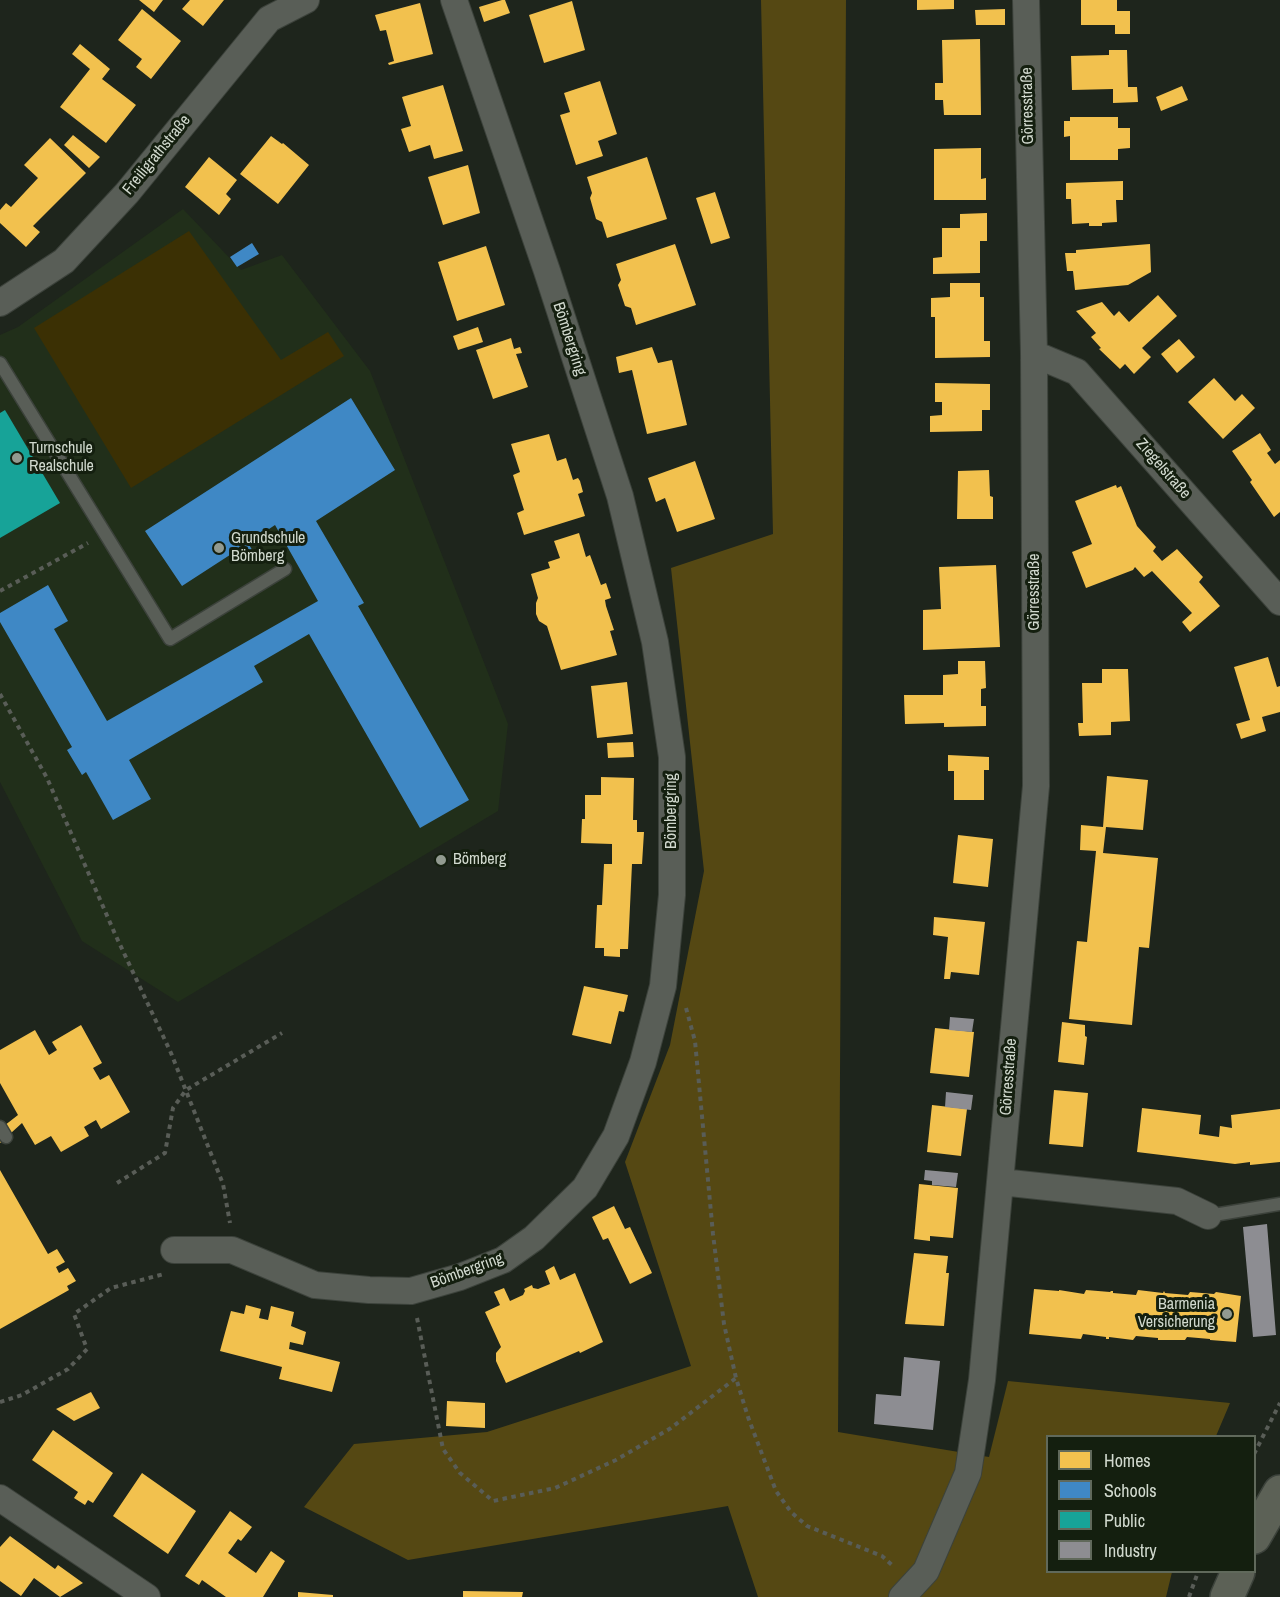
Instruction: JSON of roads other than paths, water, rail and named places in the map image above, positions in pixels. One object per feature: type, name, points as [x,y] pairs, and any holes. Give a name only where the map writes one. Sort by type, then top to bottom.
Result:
[{"type":"main road","points":[[1256,1533],[1280,1491]]},
{"type":"main road","points":[[1227,1597],[1238,1573]]},
{"type":"street","name":"Freiligrathstraße","points":[[0,303],[64,261],[127,192],[269,19],[306,0]]},
{"type":"street","name":"Bömbergring","points":[[174,1250],[232,1250],[315,1285],[369,1290],[411,1291],[460,1277],[503,1260],[534,1238],[585,1188],[616,1136],[643,1062],[663,986],[672,895],[672,757],[655,642],[620,496],[544,261],[454,0]]},
{"type":"street","name":"Görresstraße","points":[[907,1591],[926,1571],[968,1473],[982,1380],[1036,786],[1034,354],[1026,0]]},
{"type":"street","name":"Ziegelstraße","points":[[1034,354],[1077,372],[1280,602]]},
{"type":"street","points":[[1001,1182],[1177,1201],[1208,1216]]},
{"type":"street","points":[[0,1498],[147,1597]]},
{"type":"lane","points":[[0,363],[170,639],[285,569]]},
{"type":"lane","points":[[1208,1216],[1280,1204]]},
{"type":"place","name":"Turnschule Realschule","points":[[17,458]]},
{"type":"place","name":"Grundschule Bömberg","points":[[219,548]]},
{"type":"place","name":"Bömberg","points":[[441,860]]},
{"type":"place","name":"Barmenia Versicherung","points":[[1227,1314]]}]
